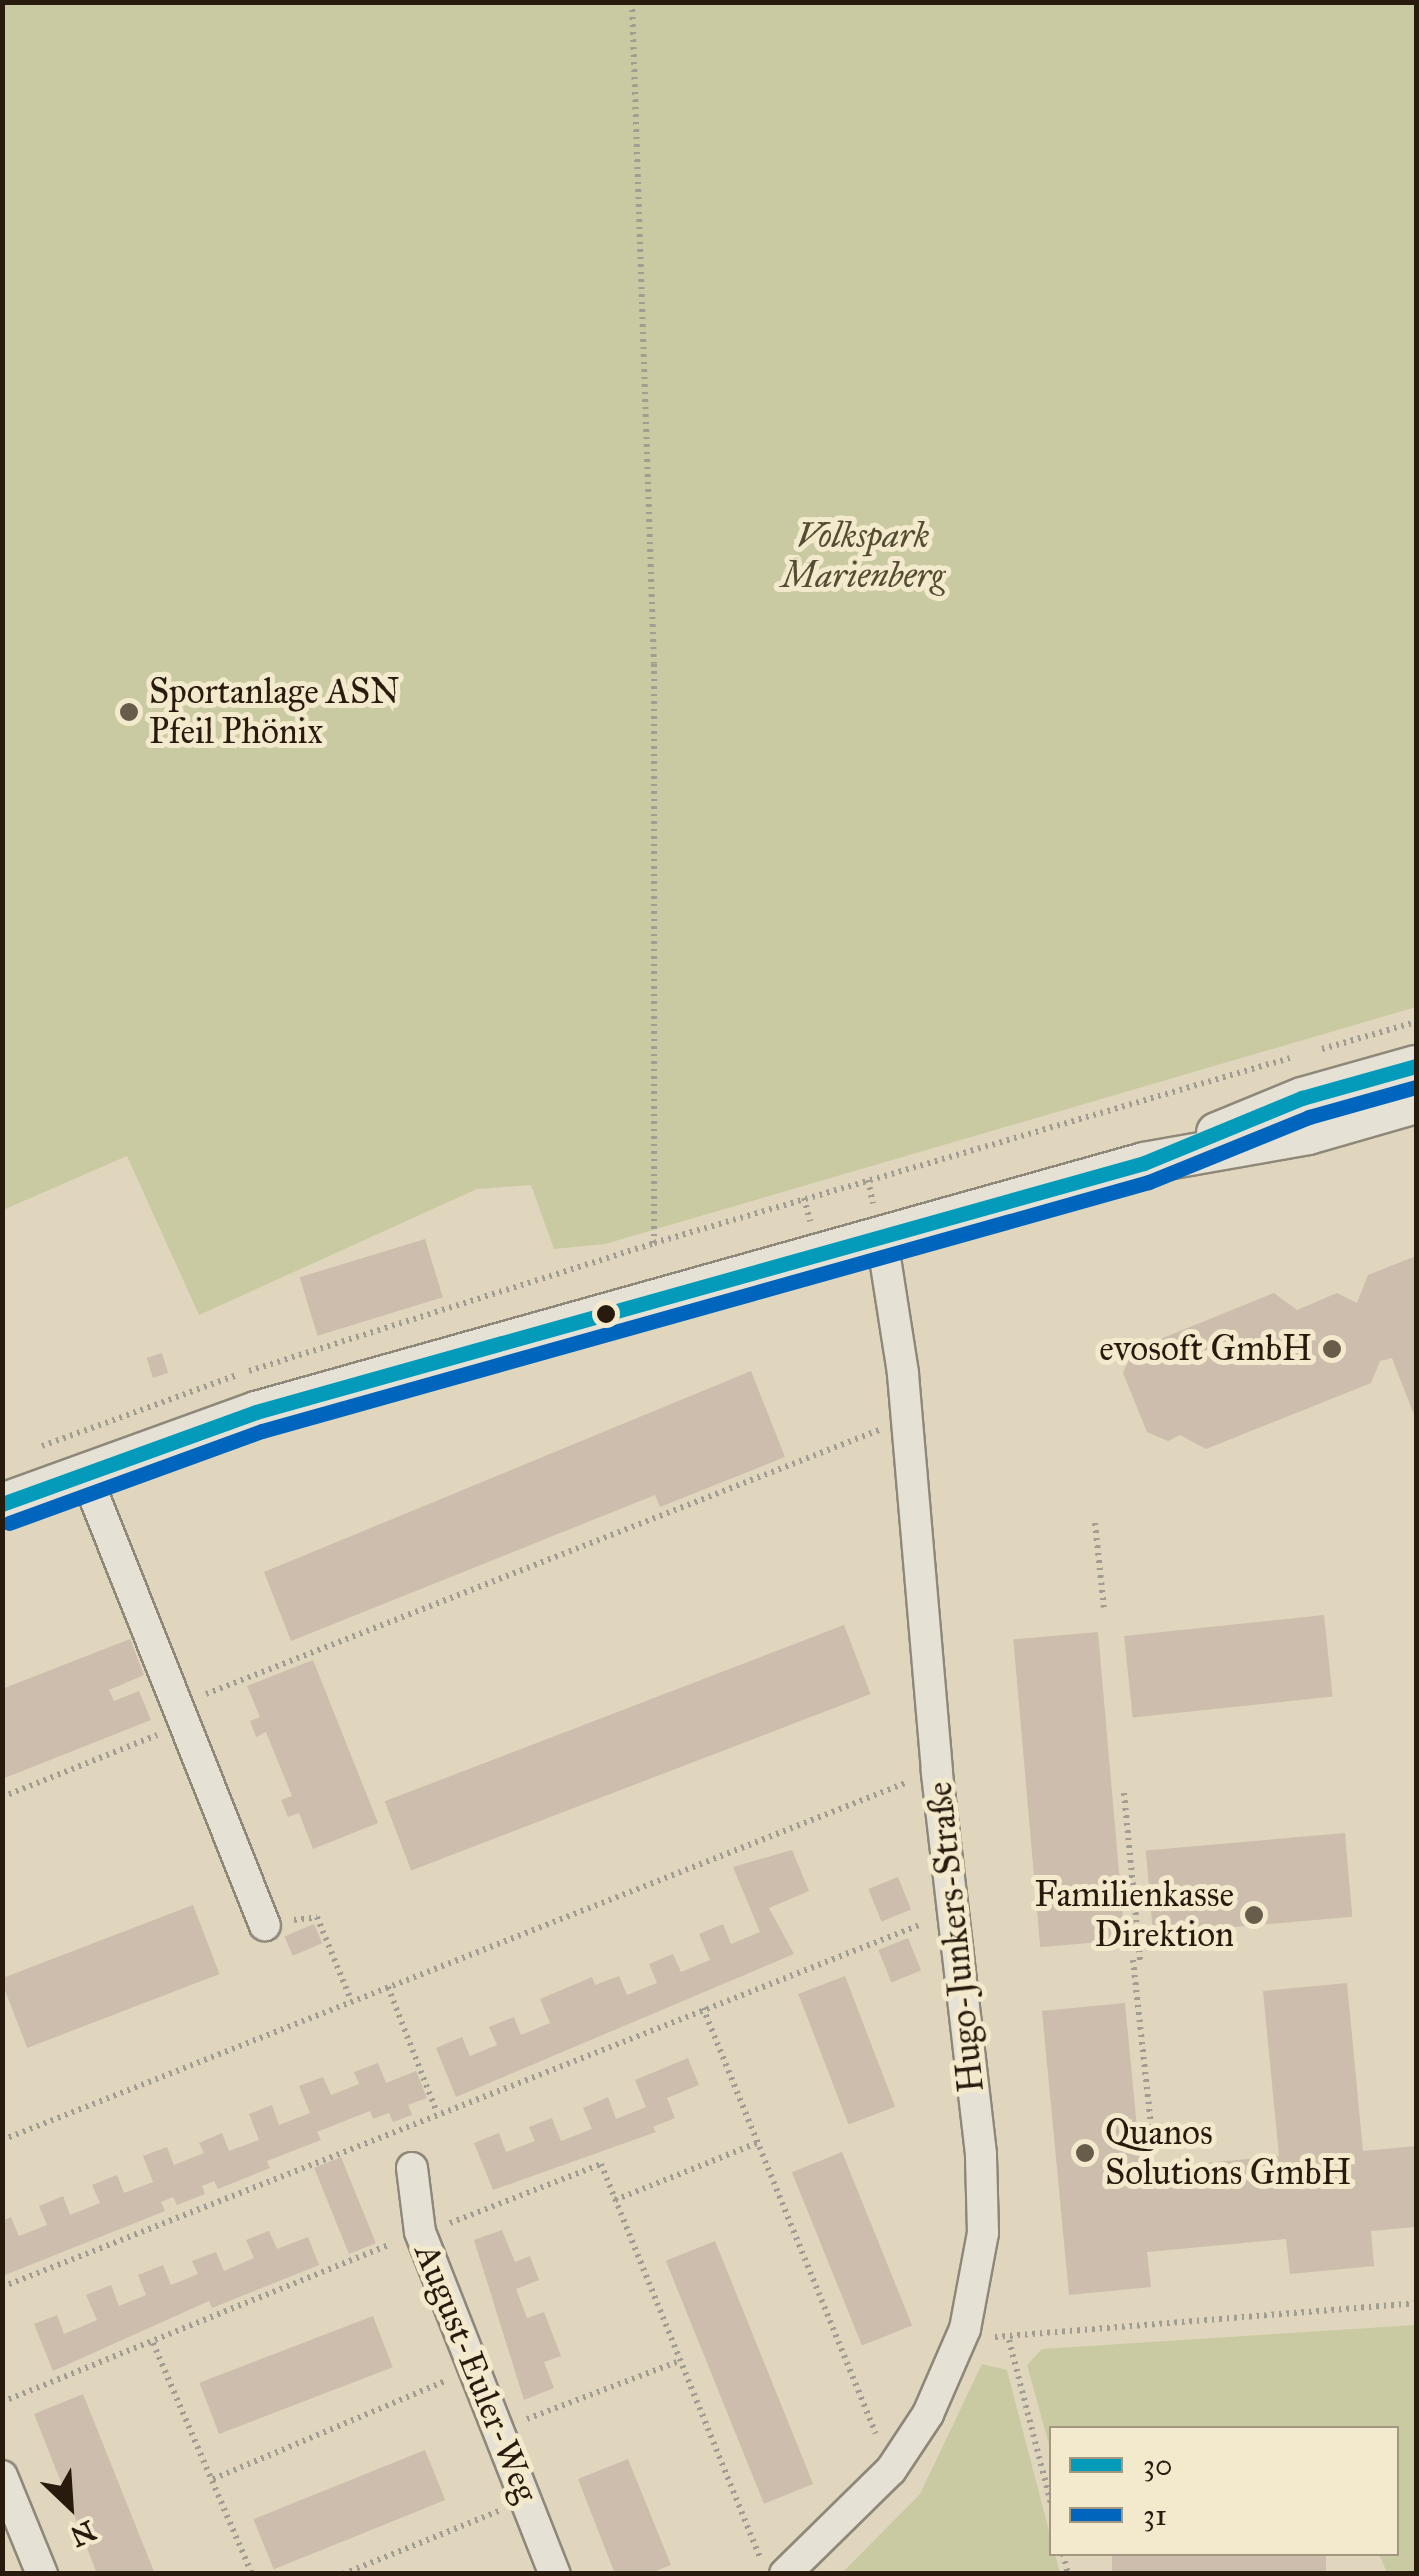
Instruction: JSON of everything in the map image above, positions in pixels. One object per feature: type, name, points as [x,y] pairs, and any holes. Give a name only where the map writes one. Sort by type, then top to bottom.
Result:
[{"type":"main road","points":[[1144,1163],[1302,1098],[1416,1066]]},
{"type":"main road","points":[[2,1504],[84,1471],[256,1412],[1144,1163],[1308,1134],[1416,1103]]},
{"type":"street","name":"Hugo-Junkers-Straße","points":[[786,2574],[892,2470],[928,2414],[966,2329],[983,2234],[981,2170],[937,1771],[908,1419],[882,1239]]},
{"type":"street","points":[[84,1471],[265,1925]]},
{"type":"street","name":"August-Euler-Weg","points":[[412,2168],[420,2232],[556,2574]]},
{"type":"street","points":[[2,2476],[42,2574]]},
{"type":"path","points":[[632,2],[654,664],[654,1242]]},
{"type":"path","points":[[30,1453],[180,1393],[654,1242],[1416,1022]]},
{"type":"path","points":[[2,1797],[182,1714],[908,1419]]},
{"type":"path","points":[[1095,1523],[1104,1608]]},
{"type":"path","points":[[2,2140],[937,1771]]},
{"type":"path","points":[[1124,1792],[1154,2152]]},
{"type":"path","points":[[2,2288],[954,1911]]},
{"type":"path","points":[[265,1925],[317,1917],[352,2000]]},
{"type":"path","points":[[388,1986],[437,2113]]},
{"type":"path","points":[[703,2008],[892,2470]]},
{"type":"path","points":[[615,2200],[757,2143]]},
{"type":"path","points":[[2,2402],[420,2232],[601,2164],[766,2574]]},
{"type":"path","points":[[966,2329],[1008,2340],[1416,2303]]},
{"type":"path","points":[[1008,2340],[1049,2496]]},
{"type":"path","points":[[153,2342],[252,2574]]},
{"type":"path","points":[[500,2430],[680,2361]]},
{"type":"path","points":[[213,2479],[475,2368]]},
{"type":"path","points":[[343,2574],[527,2500]]},
{"type":"green space","name":"Volkspark Marienberg","points":[[3,2],[1416,3],[1416,1007],[605,1244],[554,1249],[531,1185],[477,1189],[199,1315],[127,1156],[3,1210]]},
{"type":"green space","points":[[1416,2325],[1416,2573],[1387,2573],[1380,2556],[1399,2556],[1399,2426],[1049,2426],[1049,2445],[1027,2365],[1042,2349]]},
{"type":"green space","points":[[982,2364],[1007,2370],[1049,2531],[1049,2556],[1056,2556],[1060,2573],[842,2573],[920,2494]]},
{"type":"building","points":[[425,1239],[443,1297],[318,1336],[300,1277]]},
{"type":"building","points":[[1416,1256],[1416,1420],[1392,1358],[1380,1361],[1371,1383],[1206,1449],[1180,1435],[1168,1441],[1147,1432],[1123,1373],[1133,1350],[1274,1293],[1297,1310],[1337,1293],[1357,1303],[1368,1275]]},
{"type":"building","points":[[162,1353],[168,1373],[153,1378],[147,1358]]},
{"type":"building","points":[[751,1371],[785,1457],[660,1507],[655,1495],[291,1641],[264,1572]]},
{"type":"building","points":[[1324,1615],[1333,1697],[1133,1718],[1124,1636]]},
{"type":"building","points":[[844,1625],[871,1694],[411,1870],[385,1801]]},
{"type":"building","points":[[1098,1632],[1125,1940],[1040,1947],[1013,1639]]},
{"type":"building","points":[[130,1639],[144,1675],[109,1690],[114,1701],[139,1691],[151,1720],[2,1779],[2,1689]]},
{"type":"building","points":[[313,1660],[378,1823],[313,1849],[299,1813],[288,1817],[281,1800],[292,1796],[266,1732],[256,1737],[250,1721],[260,1717],[247,1686]]},
{"type":"building","points":[[1345,1833],[1352,1917],[1153,1934],[1146,1850]]},
{"type":"building","points":[[792,1850],[809,1891],[769,1908],[794,1954],[456,2097],[436,2048],[462,2037],[470,2056],[497,2045],[489,2027],[514,2017],[521,2035],[550,2023],[540,1999],[592,1977],[595,1985],[619,1976],[627,1995],[657,1983],[649,1964],[673,1954],[681,1972],[710,1960],[699,1934],[723,1924],[731,1944],[760,1932],[733,1867]]},
{"type":"building","points":[[898,1877],[911,1909],[881,1921],[868,1889]]},
{"type":"building","points":[[193,1905],[220,1974],[27,2048],[2,1978]]},
{"type":"building","points":[[314,1924],[322,1943],[293,1956],[285,1937]]},
{"type":"building","points":[[908,1938],[921,1970],[891,1982],[878,1950]]},
{"type":"building","points":[[845,1976],[895,2107],[848,2125],[798,1994]]},
{"type":"building","points":[[1347,1983],[1363,2151],[1416,2146],[1416,2227],[1371,2231],[1374,2266],[1290,2274],[1286,2239],[1147,2252],[1151,2287],[1069,2295],[1042,2011],[1125,2003],[1141,2169],[1279,2156],[1263,1991]]},
{"type":"building","points":[[688,2058],[699,2085],[667,2098],[675,2118],[653,2127],[656,2132],[493,2190],[474,2143],[499,2133],[506,2152],[535,2141],[529,2127],[552,2118],[561,2141],[592,2129],[583,2108],[608,2097],[616,2119],[646,2107],[635,2080]]},
{"type":"building","points":[[378,2063],[386,2083],[416,2071],[427,2098],[408,2105],[412,2115],[393,2122],[389,2113],[373,2119],[370,2111],[317,2132],[321,2140],[267,2161],[270,2168],[218,2189],[214,2181],[202,2186],[205,2194],[177,2205],[173,2197],[161,2202],[165,2211],[5,2275],[2,2221],[11,2217],[19,2236],[47,2225],[39,2206],[63,2196],[70,2215],[100,2203],[92,2185],[117,2175],[124,2193],[153,2182],[143,2156],[167,2147],[174,2165],[204,2153],[199,2143],[222,2133],[229,2151],[259,2140],[249,2114],[272,2105],[279,2125],[310,2113],[299,2086],[323,2077],[331,2095],[359,2084],[354,2072]]},
{"type":"building","points":[[842,2152],[912,2325],[862,2346],[792,2172]]},
{"type":"building","points":[[341,2157],[376,2243],[349,2254],[314,2168]]},
{"type":"building","points":[[502,2230],[515,2262],[530,2256],[539,2280],[516,2289],[527,2318],[544,2312],[561,2356],[544,2362],[554,2388],[524,2400],[474,2240]]},
{"type":"building","points":[[269,2231],[277,2249],[308,2237],[319,2265],[212,2308],[209,2301],[53,2371],[34,2324],[57,2315],[64,2334],[97,2320],[86,2295],[111,2285],[119,2306],[146,2295],[138,2275],[163,2265],[171,2285],[198,2274],[192,2261],[216,2252],[224,2271],[254,2258],[246,2240]]},
{"type":"building","points":[[715,2241],[813,2484],[764,2504],[666,2261]]},
{"type":"building","points":[[373,2316],[393,2367],[219,2434],[199,2383]]},
{"type":"building","points":[[83,2394],[155,2574],[97,2574],[34,2414]]},
{"type":"building","points":[[425,2450],[445,2500],[274,2569],[253,2519]]},
{"type":"building","points":[[628,2459],[671,2565],[648,2574],[615,2574],[578,2479]]},
{"type":"building","points":[[1112,2556],[1326,2556],[1326,2574],[1112,2574]]},
{"type":"transit line","name":"30","points":[[2,1504],[256,1412],[1144,1163],[1302,1098],[1416,1066]]},
{"type":"transit line","name":"31","points":[[9,1523],[262,1431],[1149,1182],[1309,1117],[1416,1087]]},
{"type":"place","name":"Sportanlage ASN Pfeil Phönix","points":[[129,712]]},
{"type":"place","name":"evosoft GmbH","points":[[1332,1349]]},
{"type":"place","name":"Familienkasse Direktion","points":[[1254,1915]]},
{"type":"place","name":"Quanos Solutions GmbH","points":[[1085,2153]]}]
